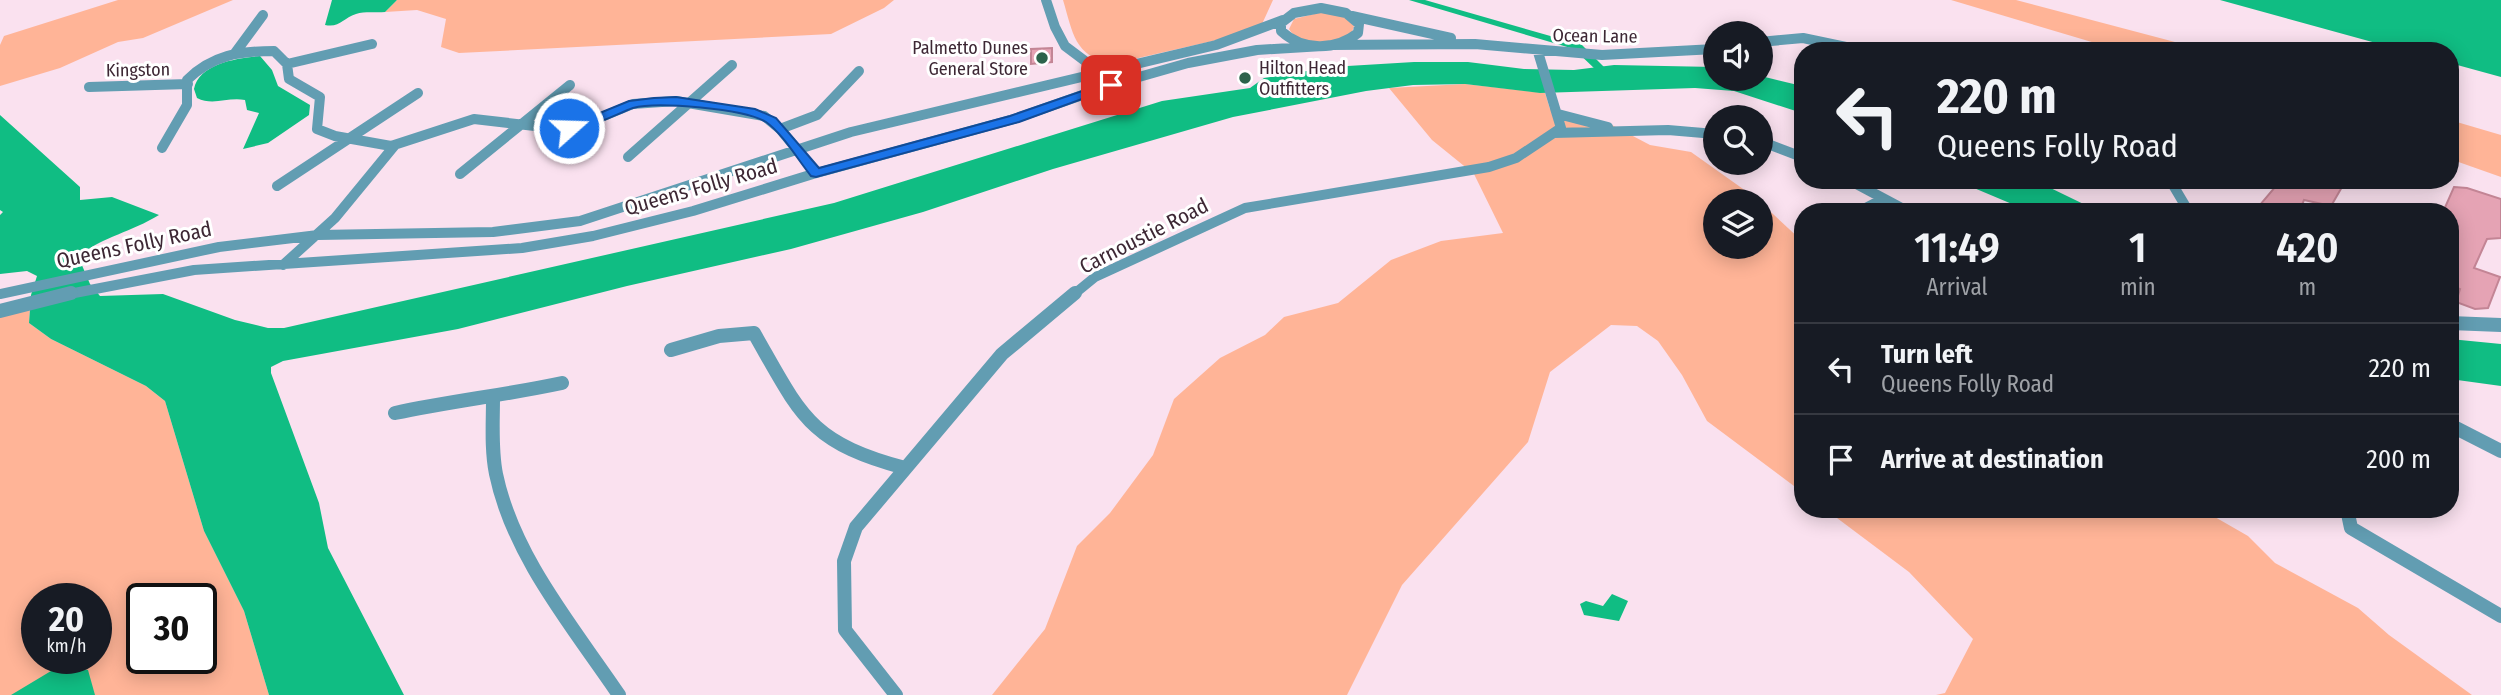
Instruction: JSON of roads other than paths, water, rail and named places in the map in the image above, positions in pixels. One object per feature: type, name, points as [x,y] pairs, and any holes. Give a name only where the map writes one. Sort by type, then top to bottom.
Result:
[{"type":"street","points":[[1046,0],[1059,37],[1068,49],[1088,59],[1111,85]]},
{"type":"street","name":"Ocean Lane","points":[[1309,0],[1351,16],[1475,44],[1538,52],[1602,55],[1703,49]]},
{"type":"street","points":[[1292,1],[1281,31],[1288,37],[1327,45],[1348,41],[1358,33],[1359,24],[1351,16]]},
{"type":"street","name":"Queens Folly Road","points":[[0,294],[219,247],[318,235],[493,232],[580,221],[851,132],[1228,41],[1311,9],[1340,11]]},
{"type":"street","points":[[235,53],[263,15]]},
{"type":"street","points":[[1773,41],[1803,38],[1822,42]]},
{"type":"street","points":[[286,64],[372,44]]},
{"type":"street","name":"Ocean Lane","points":[[1327,45],[1475,44]]},
{"type":"street","name":"Queens Folly Road","points":[[0,311],[110,284],[194,270],[553,244],[647,224],[816,173],[1014,119],[1111,85],[1236,53],[1327,45]]},
{"type":"street","points":[[162,148],[187,105],[187,80],[204,63],[235,53],[274,51],[286,64],[289,79],[320,97],[317,129],[346,138],[395,145],[474,118],[569,128],[634,104],[691,103],[755,113],[772,120],[816,173]]},
{"type":"street","points":[[1538,52],[1554,97],[1561,128],[1554,133]]},
{"type":"street","points":[[628,157],[732,65]]},
{"type":"street","points":[[780,129],[817,115],[859,71]]},
{"type":"street","name":"Kingston","points":[[89,87],[188,84]]},
{"type":"street","points":[[460,174],[524,125],[570,85]]},
{"type":"street","points":[[277,186],[418,93]]},
{"type":"street","points":[[1558,114],[1625,131]]},
{"type":"street","points":[[1554,133],[1668,130],[1703,133]]},
{"type":"street","name":"Carnoustie Road","points":[[896,695],[845,630],[844,561],[856,527],[1002,354],[1105,272],[1245,208],[1489,167],[1516,159],[1554,133]]},
{"type":"street","points":[[282,265],[318,235],[395,145]]},
{"type":"street","points":[[1773,146],[1794,153]]},
{"type":"street","points":[[1865,189],[1891,203]]},
{"type":"street","points":[[1875,203],[1883,199]]},
{"type":"street","points":[[2459,324],[2501,326]]},
{"type":"street","points":[[671,350],[719,336],[754,333],[796,404],[828,438],[866,457],[905,468]]},
{"type":"street","points":[[395,413],[453,401],[493,398],[562,383]]},
{"type":"street","points":[[493,398],[493,433],[499,484],[529,560],[619,695]]},
{"type":"street","points":[[2459,430],[2501,451]]},
{"type":"street","points":[[2349,518],[2351,527],[2501,616]]},
{"type":"waterway","points":[[1414,0],[1578,47],[1599,67]]},
{"type":"place","name":"Palmetto Dunes General Store","points":[[1042,58]]},
{"type":"place","name":"Hilton Head Outfitters","points":[[1245,78]]}]
